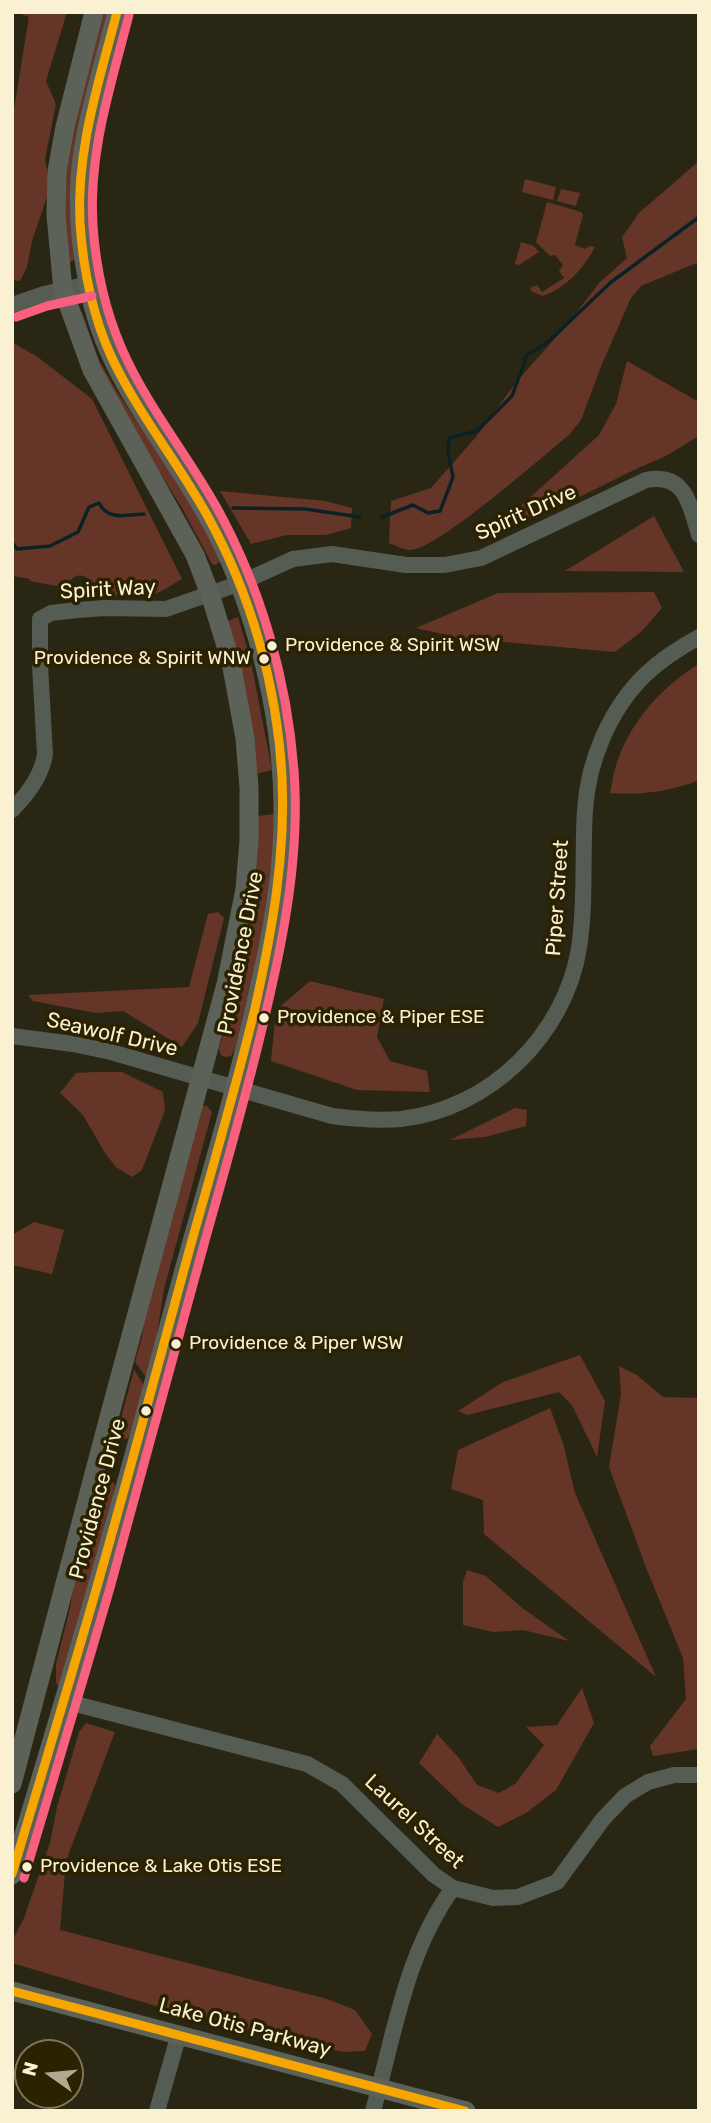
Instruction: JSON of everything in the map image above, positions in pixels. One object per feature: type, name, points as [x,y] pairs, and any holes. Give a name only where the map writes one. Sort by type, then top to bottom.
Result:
[{"type":"main road","name":"Providence Drive","points":[[12,1784],[201,1078],[237,933],[245,889],[249,840],[245,738],[231,662],[210,594],[195,555],[92,370],[63,290],[56,215],[57,171],[65,127],[94,12]]},
{"type":"main road","name":"Providence Drive","points":[[12,1875],[64,1701],[235,1088],[273,927],[281,876],[284,805],[280,751],[258,639],[230,562],[209,518],[125,382],[104,337],[89,284],[81,234],[84,148],[117,12]]},
{"type":"main road","points":[[99,1455],[131,1463]]},
{"type":"main road","points":[[53,1629],[55,1644],[49,1684],[54,1695],[64,1701]]},
{"type":"main road","name":"Lake Otis Parkway","points":[[12,1991],[466,2111]]},
{"type":"street","points":[[12,305],[89,284]]},
{"type":"street","name":"Spirit Drive","points":[[210,594],[293,559],[332,554],[406,565],[446,565],[481,558],[654,478],[673,483],[687,495],[699,536]]},
{"type":"street","name":"Spirit Way","points":[[12,810],[34,784],[46,754],[40,619],[51,613],[78,610],[166,609],[210,594]]},
{"type":"street","name":"Piper Street","points":[[201,1078],[332,1116],[367,1121],[415,1116],[450,1106],[481,1091],[508,1073],[537,1043],[558,1013],[579,949],[587,789],[601,740],[621,704],[646,673],[699,637]]},
{"type":"street","name":"Seawolf Drive","points":[[12,1036],[98,1049],[201,1078]]},
{"type":"street","name":"Laurel Street","points":[[64,1701],[307,1764],[342,1784],[435,1875],[453,1888],[493,1898],[518,1897],[558,1882],[603,1819],[625,1796],[649,1782],[674,1775],[699,1775]]},
{"type":"street","points":[[373,2111],[411,1970],[430,1924],[453,1888]]},
{"type":"street","points":[[157,2111],[179,2034]]},
{"type":"shaded area","points":[[15,12],[67,12],[46,81],[56,104],[45,159],[50,188],[32,241],[27,267],[20,281],[12,280],[12,121],[29,17]]},
{"type":"shaded area","points":[[101,12],[109,12],[74,260],[70,262],[67,259],[65,223],[66,166]]},
{"type":"shaded area","points":[[699,161],[699,262],[641,286],[631,298],[581,420],[569,435],[443,535],[424,546],[410,550],[389,543],[391,501],[431,488],[475,438],[518,380],[566,326],[600,282],[627,258],[622,237],[639,213]]},
{"type":"shaded area","points":[[525,179],[556,187],[553,200],[522,192]]},
{"type":"shaded area","points":[[561,189],[580,193],[576,206],[557,201]]},
{"type":"shaded area","points":[[547,202],[581,212],[583,215],[575,245],[585,249],[589,246],[595,247],[574,276],[543,296],[532,292],[530,288],[537,285],[542,292],[564,278],[559,271],[563,265],[555,255],[550,256],[536,242]]},
{"type":"shaded area","points":[[521,242],[534,246],[539,252],[519,265],[515,264]]},
{"type":"shaded area","points":[[80,312],[98,358],[116,390],[164,463],[186,489],[220,561],[216,565],[212,564],[182,508],[134,431],[105,377]]},
{"type":"shaded area","points":[[12,342],[39,358],[92,399],[182,579],[153,595],[134,596],[98,592],[83,576],[73,578],[67,588],[12,576]]},
{"type":"shaded area","points":[[627,361],[699,402],[697,437],[666,456],[539,517],[503,522],[599,435],[616,404]]},
{"type":"shaded area","points":[[220,491],[325,501],[352,508],[351,528],[326,535],[287,535],[251,544]]},
{"type":"shaded area","points":[[654,516],[684,572],[565,571]]},
{"type":"shaded area","points":[[654,592],[662,608],[642,631],[615,652],[460,638],[416,628],[498,593]]},
{"type":"shaded area","points":[[238,617],[251,662],[272,770],[256,774],[228,621]]},
{"type":"shaded area","points":[[699,664],[699,780],[655,792],[610,793],[621,750],[638,721],[672,683]]},
{"type":"shaded area","points":[[276,814],[266,921],[235,1049],[231,1056],[226,1057],[221,1055],[219,1049],[241,973],[253,898],[257,816]]},
{"type":"shaded area","points":[[218,912],[224,918],[198,1023],[182,1047],[123,1011],[96,1013],[33,1001],[28,995],[189,987],[208,914]]},
{"type":"shaded area","points":[[310,981],[384,999],[377,1037],[390,1061],[427,1071],[430,1092],[357,1090],[271,1061],[276,1010]]},
{"type":"shaded area","points":[[122,1072],[163,1092],[165,1110],[142,1170],[132,1177],[116,1167],[83,1115],[60,1093],[76,1073]]},
{"type":"shaded area","points":[[201,1106],[207,1106],[212,1112],[164,1289],[155,1347],[146,1377],[135,1362],[142,1337],[147,1297]]},
{"type":"shaded area","points":[[515,1108],[527,1110],[526,1126],[485,1137],[450,1140]]},
{"type":"shaded area","points":[[34,1222],[64,1230],[52,1274],[12,1265],[12,1235]]},
{"type":"shaded area","points":[[580,1355],[605,1401],[597,1457],[572,1405],[559,1392],[467,1415],[458,1411],[503,1382]]},
{"type":"shaded area","points":[[619,1366],[637,1375],[663,1397],[699,1398],[699,1749],[653,1756],[650,1746],[686,1699],[683,1658],[609,1467],[621,1394]]},
{"type":"shaded area","points":[[134,1370],[144,1385],[131,1432],[128,1438],[123,1440],[118,1438],[117,1433]]},
{"type":"shaded area","points":[[550,1408],[563,1443],[575,1493],[656,1677],[484,1534],[483,1500],[451,1489],[458,1450]]},
{"type":"shaded area","points":[[111,1479],[115,1485],[112,1502],[60,1689],[56,1683],[56,1664],[70,1608],[75,1572],[101,1480]]},
{"type":"shaded area","points":[[467,1570],[486,1576],[521,1607],[569,1641],[523,1630],[493,1632],[463,1625],[463,1582]]},
{"type":"shaded area","points":[[582,1688],[594,1723],[556,1790],[526,1813],[498,1827],[462,1804],[419,1763],[437,1734],[459,1758],[477,1785],[499,1793],[516,1783],[544,1745],[526,1727],[557,1725]]},
{"type":"shaded area","points":[[86,1723],[115,1732],[66,1861],[60,1930],[327,1999],[355,2010],[372,2034],[365,2051],[343,2052],[328,2049],[156,2006],[12,1963],[12,1941],[24,1918],[50,1843],[57,1807],[79,1732]]},
{"type":"waterway","points":[[382,517],[413,505],[428,513],[440,511],[453,477],[448,452],[449,438],[477,431],[512,396],[527,355],[548,342],[610,283],[699,217]]},
{"type":"waterway","points":[[12,542],[17,549],[50,546],[78,532],[89,507],[99,503],[112,515],[144,514]]},
{"type":"waterway","points":[[233,508],[305,509],[360,517]]},
{"type":"transit line","points":[[12,1874],[110,1541],[240,1067],[267,950],[282,835],[279,742],[268,675],[249,609],[237,576],[207,515],[121,377],[99,324],[86,274],[80,223],[85,143],[117,12]]},
{"type":"transit line","points":[[24,1878],[110,1588],[252,1071],[285,922],[295,831],[294,770],[285,702],[259,602],[233,538],[217,508],[132,370],[111,319],[99,273],[92,199],[97,146],[129,15]]},
{"type":"transit line","points":[[16,317],[47,306],[92,296]]},
{"type":"transit line","points":[[12,1991],[465,2111]]},
{"type":"place","name":"Providence & Spirit WSW","points":[[272,646]]},
{"type":"place","name":"Providence & Spirit WNW","points":[[264,659]]},
{"type":"place","name":"Providence & Piper ESE","points":[[264,1018]]},
{"type":"place","name":"Providence & Piper WSW","points":[[176,1344]]},
{"type":"place","name":"Providence & Lake Otis ESE","points":[[27,1867]]}]
